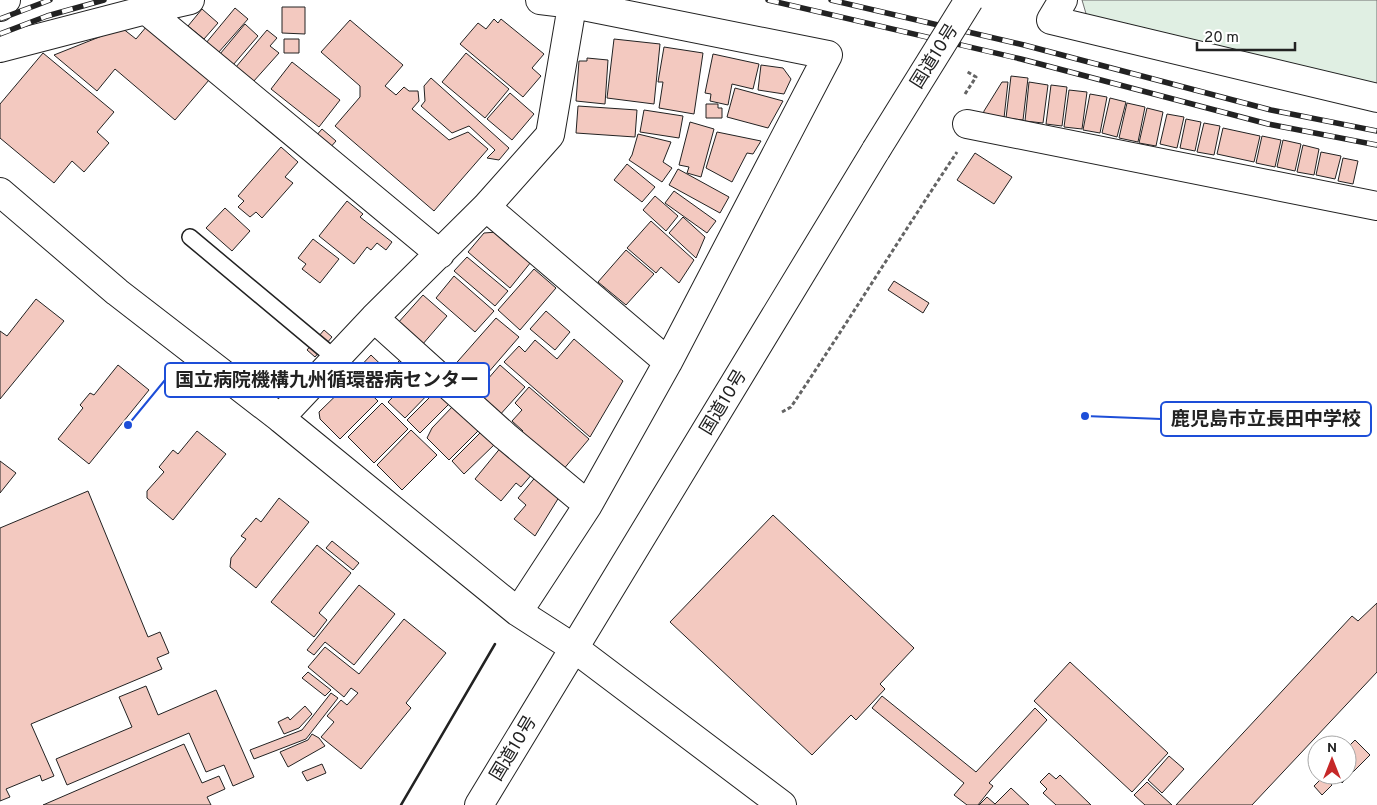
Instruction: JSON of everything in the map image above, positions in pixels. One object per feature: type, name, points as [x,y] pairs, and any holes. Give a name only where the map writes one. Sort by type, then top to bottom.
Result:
[{"type":"main road","points":[[0,7],[6,0]]},
{"type":"main road","points":[[0,48],[190,0]]},
{"type":"main road","points":[[518,612],[588,505],[668,362],[828,55],[573,2],[540,0]]},
{"type":"main road","name":"国道10号","points":[[479,805],[969,0]]},
{"type":"main road","points":[[1063,0],[1051,20],[1377,98]]},
{"type":"main road","points":[[280,418],[374,318],[486,206],[550,135],[573,2]]},
{"type":"main road","points":[[146,10],[440,254]]},
{"type":"main road","points":[[967,124],[1377,206]]},
{"type":"main road","points":[[0,192],[116,292],[280,418],[518,612],[574,648],[782,805]]},
{"type":"main road","points":[[486,206],[668,362]]},
{"type":"main road","points":[[374,318],[505,436],[588,505]]},
{"type":"lane","points":[[190,237],[336,359]]},
{"type":"path","points":[[782,412],[791,406],[836,340],[968,136],[967,124]]},
{"type":"green space","points":[[1082,0],[1377,0],[1377,86],[1087,17]]},
{"type":"building","points":[[282,7],[305,7],[305,34],[282,33]]},
{"type":"building","points":[[235,8],[248,19],[218,53],[206,43]]},
{"type":"building","points":[[202,9],[218,23],[204,39],[188,26]]},
{"type":"building","points":[[494,19],[498,23],[501,19],[544,54],[532,68],[541,76],[523,97],[460,44],[478,23],[486,29]]},
{"type":"building","points":[[350,20],[403,65],[385,86],[396,95],[404,87],[409,91],[418,91],[419,101],[412,109],[449,140],[468,132],[488,149],[434,211],[335,126],[360,97],[360,86],[321,52]]},
{"type":"building","points":[[245,24],[258,36],[233,65],[220,54]]},
{"type":"building","points":[[147,26],[209,80],[175,120],[115,69],[97,91],[54,55],[122,28],[136,39]]},
{"type":"building","points":[[267,30],[277,38],[270,46],[279,53],[253,82],[236,67]]},
{"type":"building","points":[[284,39],[299,39],[299,53],[284,53]]},
{"type":"building","points":[[614,39],[660,44],[654,104],[607,98]]},
{"type":"building","points":[[664,47],[703,53],[694,114],[659,108],[663,82],[658,82]]},
{"type":"building","points":[[43,53],[114,112],[97,132],[109,143],[84,172],[72,161],[54,183],[0,138],[0,104]]},
{"type":"building","points":[[466,53],[509,89],[485,118],[442,82]]},
{"type":"building","points":[[713,54],[759,64],[753,89],[732,84],[728,105],[710,101],[711,94],[705,93]]},
{"type":"building","points":[[587,58],[608,60],[605,104],[576,101],[579,61],[587,61]]},
{"type":"building","points":[[292,62],[340,100],[319,127],[271,89]]},
{"type":"building","points":[[761,65],[783,68],[791,79],[784,94],[758,90]]},
{"type":"building","points":[[1011,76],[1028,78],[1023,120],[1006,118]]},
{"type":"building","points":[[431,78],[509,148],[499,160],[487,158],[495,150],[469,126],[452,133],[421,106],[425,101],[424,86]]},
{"type":"building","points":[[1002,82],[1008,82],[1004,118],[983,115],[984,111]]},
{"type":"building","points":[[1029,82],[1048,85],[1043,123],[1025,121]]},
{"type":"building","points":[[1051,85],[1067,87],[1062,126],[1046,124]]},
{"type":"building","points":[[735,88],[783,101],[768,128],[727,117]]},
{"type":"building","points":[[1069,90],[1087,92],[1082,129],[1064,127]]},
{"type":"building","points":[[510,93],[534,114],[512,140],[487,119]]},
{"type":"building","points":[[1090,94],[1107,97],[1100,133],[1083,130]]},
{"type":"building","points":[[1110,98],[1126,102],[1117,137],[1102,133]]},
{"type":"building","points":[[1127,103],[1145,107],[1138,142],[1119,138]]},
{"type":"building","points":[[706,104],[718,104],[718,108],[722,108],[722,118],[706,118]]},
{"type":"building","points":[[578,106],[637,110],[635,137],[576,133]]},
{"type":"building","points":[[1147,108],[1163,112],[1156,146],[1139,143]]},
{"type":"building","points":[[644,110],[683,116],[679,138],[640,132]]},
{"type":"building","points":[[1167,114],[1184,117],[1177,148],[1160,144]]},
{"type":"building","points":[[1186,119],[1201,122],[1195,151],[1180,148]]},
{"type":"building","points":[[690,122],[714,129],[701,177],[687,173],[689,167],[679,165]]},
{"type":"building","points":[[1204,123],[1220,126],[1214,155],[1197,152]]},
{"type":"building","points":[[1223,128],[1260,136],[1254,162],[1217,154]]},
{"type":"building","points":[[322,129],[336,141],[329,149],[315,137]]},
{"type":"building","points":[[717,132],[761,141],[753,154],[747,153],[732,182],[706,168]]},
{"type":"building","points":[[638,134],[671,142],[663,162],[672,168],[662,182],[629,160]]},
{"type":"building","points":[[1262,136],[1281,140],[1275,167],[1256,163]]},
{"type":"building","points":[[1283,140],[1301,144],[1295,171],[1277,167]]},
{"type":"building","points":[[1303,145],[1319,149],[1314,175],[1297,172]]},
{"type":"building","points":[[281,147],[298,162],[285,177],[293,183],[262,218],[256,212],[250,217],[238,207],[244,201],[238,196]]},
{"type":"building","points":[[1321,152],[1341,156],[1335,179],[1316,175]]},
{"type":"building","points":[[975,153],[1012,177],[994,204],[957,180]]},
{"type":"building","points":[[1343,158],[1358,161],[1353,184],[1338,181]]},
{"type":"building","points":[[627,164],[655,187],[642,202],[614,180]]},
{"type":"building","points":[[678,169],[729,197],[720,213],[669,185]]},
{"type":"building","points":[[674,191],[716,221],[707,233],[665,203]]},
{"type":"building","points":[[655,196],[678,216],[666,231],[643,210]]},
{"type":"building","points":[[347,201],[363,214],[360,217],[392,242],[386,250],[377,243],[371,250],[367,247],[354,264],[319,236]]},
{"type":"building","points":[[225,208],[250,231],[232,251],[206,228]]},
{"type":"building","points":[[683,217],[705,237],[696,258],[669,233]]},
{"type":"building","points":[[651,221],[694,260],[679,283],[661,267],[656,273],[627,248]]},
{"type":"building","points":[[497,232],[531,262],[510,288],[468,252],[484,233]]},
{"type":"building","points":[[313,239],[339,259],[320,283],[302,269],[306,264],[298,258]]},
{"type":"building","points":[[626,250],[654,274],[626,305],[598,282]]},
{"type":"building","points":[[467,257],[508,291],[495,306],[454,271]]},
{"type":"building","points":[[534,269],[556,288],[520,330],[498,310]]},
{"type":"building","points":[[454,276],[494,311],[475,332],[436,298]]},
{"type":"building","points":[[894,281],[929,303],[923,313],[888,290]]},
{"type":"building","points":[[423,295],[447,316],[422,345],[397,324]]},
{"type":"building","points":[[36,299],[64,321],[0,399],[0,331],[7,336]]},
{"type":"building","points":[[546,311],[570,332],[555,350],[530,329]]},
{"type":"building","points":[[496,318],[519,337],[474,389],[451,369]]},
{"type":"building","points":[[324,330],[332,337],[315,357],[307,350]]},
{"type":"building","points":[[574,339],[623,381],[590,437],[504,362],[519,346],[525,352],[535,340],[557,359]]},
{"type":"building","points":[[371,355],[397,380],[382,396],[356,371]]},
{"type":"building","points":[[404,356],[411,363],[400,374],[393,367]]},
{"type":"building","points":[[118,365],[149,390],[89,464],[58,439],[83,408],[80,405],[90,393],[94,395]]},
{"type":"building","points":[[500,365],[525,387],[498,417],[474,395]]},
{"type":"building","points":[[418,371],[435,387],[405,418],[388,402]]},
{"type":"building","points":[[354,378],[378,401],[340,439],[320,419],[319,412]]},
{"type":"building","points":[[529,387],[589,439],[562,471],[520,434],[523,431],[512,421],[522,410],[515,403]]},
{"type":"building","points":[[437,390],[450,403],[420,433],[407,420]]},
{"type":"building","points":[[382,403],[408,429],[374,463],[348,437]]},
{"type":"building","points":[[454,405],[479,430],[449,460],[427,438],[432,428]]},
{"type":"building","points":[[411,430],[437,455],[402,490],[377,465]]},
{"type":"building","points":[[483,430],[496,443],[464,474],[452,461]]},
{"type":"building","points":[[197,431],[226,454],[173,520],[147,498],[147,491],[164,472],[159,467],[173,450],[178,454]]},
{"type":"building","points":[[502,446],[533,473],[521,487],[516,483],[501,501],[475,479]]},
{"type":"building","points":[[0,461],[16,473],[0,493]]},
{"type":"building","points":[[538,474],[561,494],[535,536],[514,519],[526,505],[518,498]]},
{"type":"building","points":[[88,491],[148,637],[160,632],[169,653],[157,658],[162,669],[31,724],[54,776],[42,781],[40,775],[6,789],[10,797],[0,801],[0,528]]},
{"type":"building","points":[[279,498],[309,522],[256,588],[230,567],[231,558],[246,539],[241,536],[256,518],[261,522]]},
{"type":"building","points":[[773,515],[914,648],[880,684],[885,689],[856,720],[851,715],[812,755],[670,622]]},
{"type":"building","points":[[332,541],[359,563],[353,570],[326,548]]},
{"type":"building","points":[[317,545],[351,573],[319,613],[327,620],[314,637],[271,602]]},
{"type":"building","points":[[359,585],[395,614],[354,665],[325,642],[314,655],[307,650]]},
{"type":"building","points":[[1377,603],[1377,672],[1318,735],[1307,735],[1307,746],[1252,805],[1176,805],[1352,616],[1358,621]]},
{"type":"building","points":[[404,619],[446,653],[406,703],[411,708],[361,769],[321,737],[334,722],[327,716],[341,700],[347,705],[358,693],[351,688],[344,697],[308,667],[325,647],[359,674]]},
{"type":"building","points":[[1070,662],[1168,753],[1132,792],[1034,701]]},
{"type":"building","points":[[308,672],[331,690],[325,696],[302,678]]},
{"type":"building","points":[[146,686],[158,715],[216,690],[254,777],[233,786],[224,765],[206,772],[189,733],[67,785],[56,759],[132,727],[119,697]]},
{"type":"building","points":[[331,693],[338,698],[306,739],[254,759],[250,750],[302,730]]},
{"type":"building","points":[[882,696],[976,772],[1035,708],[1047,720],[989,783],[993,786],[978,805],[967,805],[954,795],[964,783],[872,708]]},
{"type":"building","points":[[305,706],[312,714],[299,728],[284,734],[278,722],[288,717],[290,720]]},
{"type":"building","points":[[312,734],[319,738],[325,746],[288,767],[280,752],[308,740]]},
{"type":"building","points":[[1357,742],[1370,755],[1357,768]]},
{"type":"building","points":[[184,744],[202,783],[219,776],[225,789],[207,797],[211,805],[43,805]]},
{"type":"building","points":[[1169,756],[1184,769],[1162,793],[1148,780]]},
{"type":"building","points":[[322,764],[326,773],[307,781],[302,772]]},
{"type":"building","points":[[1049,773],[1056,779],[1060,775],[1091,805],[1056,805],[1043,793],[1047,789],[1040,782]]},
{"type":"building","points":[[1147,782],[1172,805],[1145,805],[1134,795]]},
{"type":"building","points":[[1315,785],[1332,785],[1322,795]]},
{"type":"building","points":[[1011,788],[1029,805],[979,805],[987,797],[995,804]]},
{"type":"railway","points":[[0,19],[50,0]]},
{"type":"railway","points":[[0,34],[47,16],[104,0]]},
{"type":"railway","points":[[768,0],[1021,59],[1268,124],[1377,145]]},
{"type":"railway","points":[[831,0],[1024,45],[1271,110],[1377,131]]},
{"type":"wall","points":[[401,805],[495,644]]},
{"type":"place","name":"鹿児島市立長田中学校","points":[[1085,416]]},
{"type":"place","name":"国立病院機構九州循環器病センター","points":[[128,425]]}]
